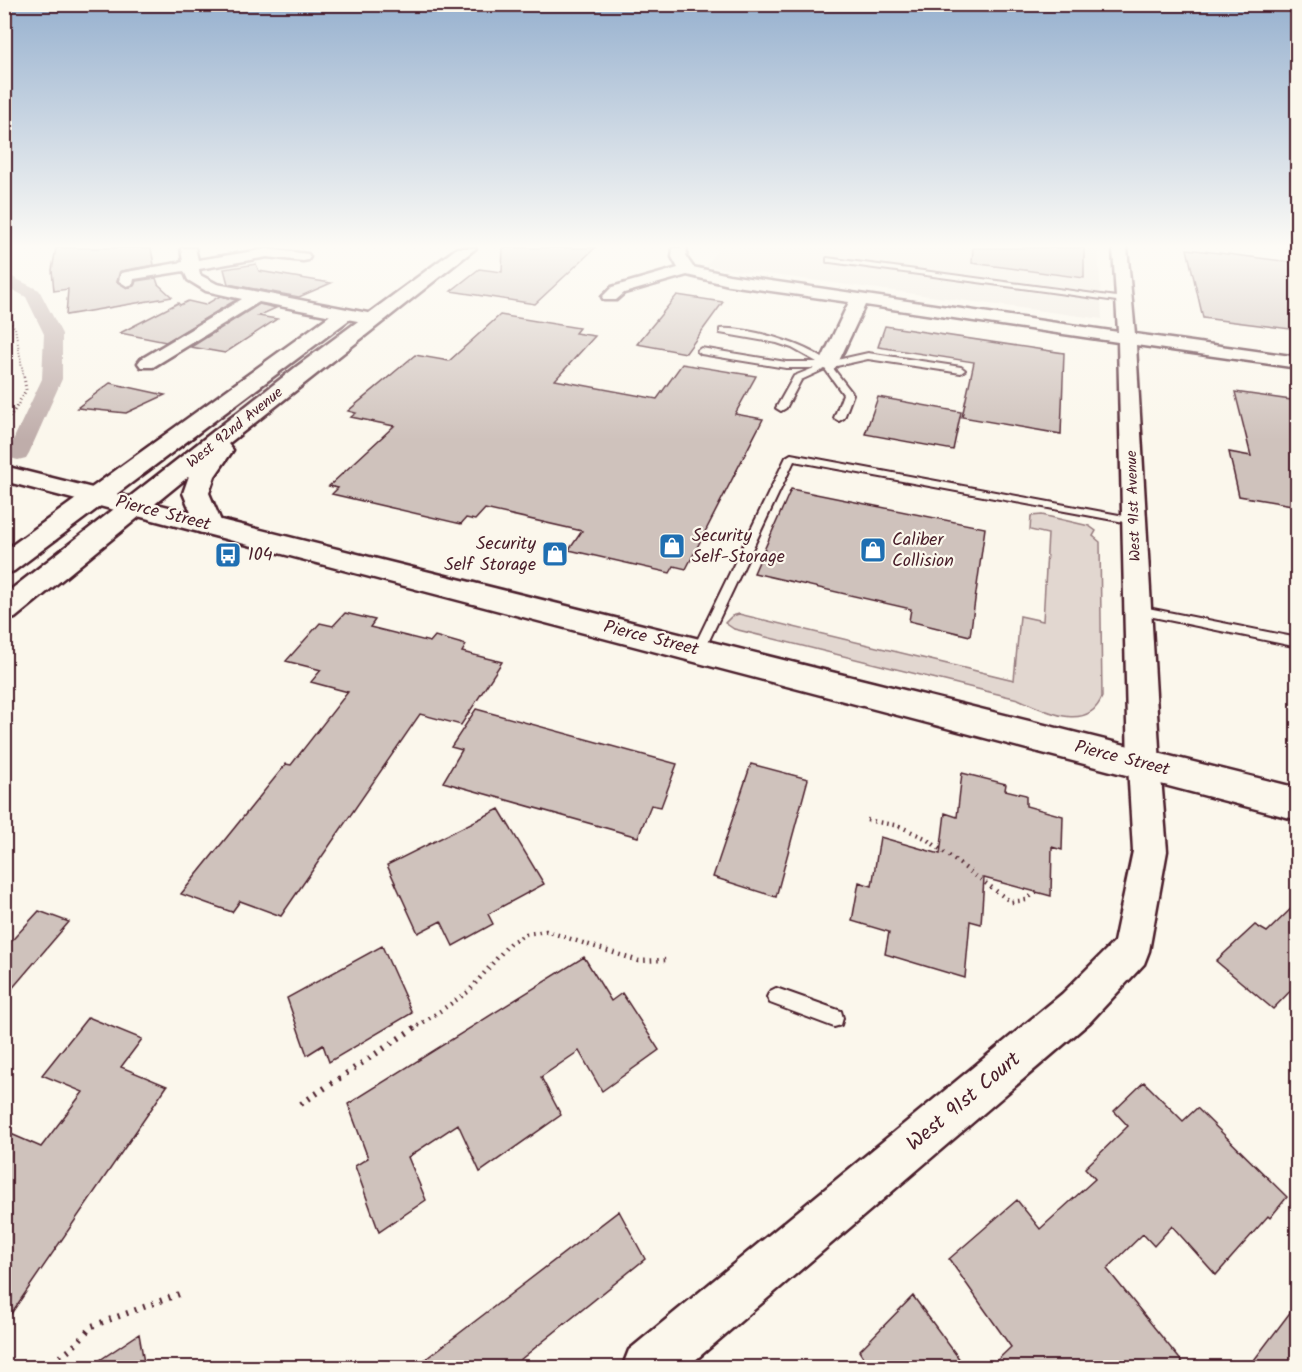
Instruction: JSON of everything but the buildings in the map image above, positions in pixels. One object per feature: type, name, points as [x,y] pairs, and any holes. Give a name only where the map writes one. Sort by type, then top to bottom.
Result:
[{"type":"main road","name":"West 92nd Avenue","points":[[4,565],[347,312]]},
{"type":"main road","name":"West 92nd Avenue","points":[[4,611],[382,312]]},
{"type":"main road","points":[[209,526],[197,498],[202,476],[254,412]]},
{"type":"main road","name":"Pierce Street","points":[[4,473],[1298,804]]},
{"type":"street","points":[[147,363],[231,312]]},
{"type":"street","points":[[333,312],[373,319]]},
{"type":"street","points":[[828,365],[853,312]]},
{"type":"street","points":[[951,312],[1298,363]]},
{"type":"street","name":"West 91st Avenue","points":[[1125,312],[1144,765]]},
{"type":"street","name":"West 91st Court","points":[[647,1368],[1076,1008],[1131,951],[1150,851],[1144,765]]},
{"type":"lane","points":[[723,331],[780,341],[804,350],[828,365],[848,394],[839,418]]},
{"type":"lane","points":[[701,351],[786,365],[828,365]]},
{"type":"lane","points":[[781,408],[797,378],[828,365],[868,356],[961,370]]},
{"type":"lane","points":[[698,651],[791,457],[1135,520]]},
{"type":"lane","points":[[1138,610],[1298,643]]},
{"type":"lane","points":[[776,997],[834,1018]]},
{"type":"path","points":[[4,314],[15,328],[26,390],[4,428]]},
{"type":"path","points":[[867,820],[899,826],[925,838],[1011,902],[1026,900],[1036,892]]},
{"type":"path","points":[[301,1104],[468,992],[510,943],[526,934],[546,931],[639,961],[668,960]]},
{"type":"path","points":[[46,1368],[72,1348],[92,1326],[185,1292]]},
{"type":"shaded area","points":[[1050,312],[1102,312],[1102,319]]},
{"type":"shaded area","points":[[1042,515],[1089,526],[1096,531],[1093,536],[1100,542],[1102,697],[1095,708],[1086,714],[1075,717],[1052,713],[1018,699],[734,629],[725,623],[732,616],[739,614],[1014,680],[1020,616],[1043,621],[1048,534],[1030,530],[1031,516]]},
{"type":"waterway","points":[[18,453],[52,379],[53,334],[42,312]]},
{"type":"place","name":"Security Self-Storage","points":[[672,546]]},
{"type":"place","name":"Caliber Collision","points":[[873,550]]},
{"type":"place","name":"Security Self Storage","points":[[555,554]]},
{"type":"place","name":"104","points":[[228,555]]}]
